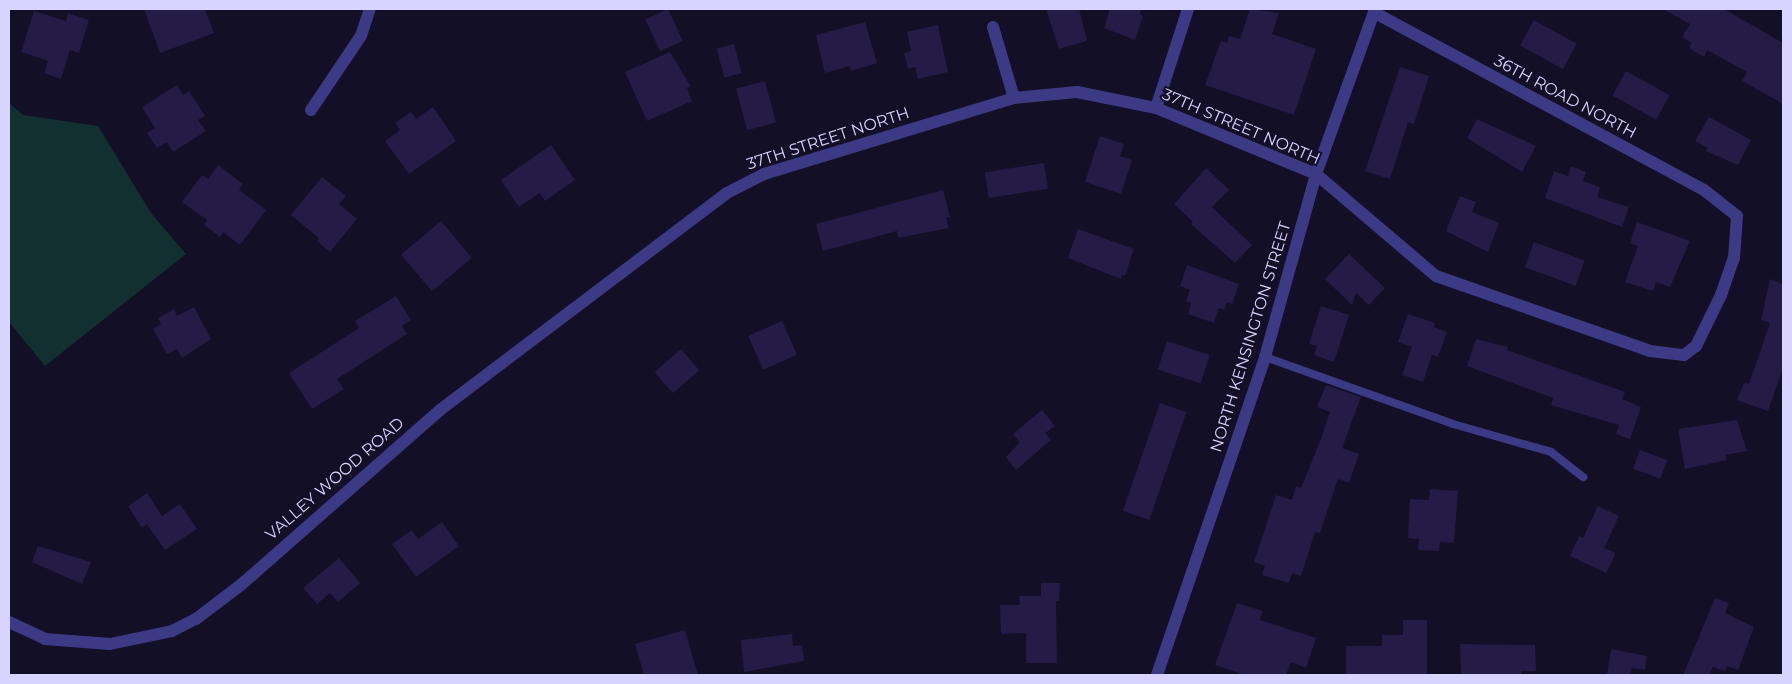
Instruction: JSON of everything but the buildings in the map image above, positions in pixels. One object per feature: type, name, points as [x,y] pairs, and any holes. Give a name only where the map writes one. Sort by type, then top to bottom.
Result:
[{"type":"street","points":[[311,110],[361,36],[370,9]]},
{"type":"street","points":[[1156,108],[1188,9]]},
{"type":"street","name":"NORTH KENSINGTON STREET","points":[[1157,675],[1265,357],[1316,174],[1375,11]]},
{"type":"street","name":"36TH ROAD NORTH","points":[[1375,11],[1704,190],[1737,216],[1734,258],[1720,296],[1696,346],[1684,355]]},
{"type":"street","points":[[993,27],[1014,98]]},
{"type":"street","name":"37TH STREET NORTH","points":[[653,248],[727,193],[764,174],[1014,98],[1076,92],[1156,108],[1316,174],[1436,276],[1631,345],[1684,355]]},
{"type":"street","name":"VALLEY WOOD ROAD","points":[[9,622],[45,639],[110,644],[152,637],[196,619],[242,584],[440,410],[653,248]]},
{"type":"lane","points":[[1265,357],[1453,424],[1551,452],[1583,477]]},
{"type":"green space","points":[[9,103],[23,115],[98,126],[151,213],[186,254],[45,366],[9,322]]}]
